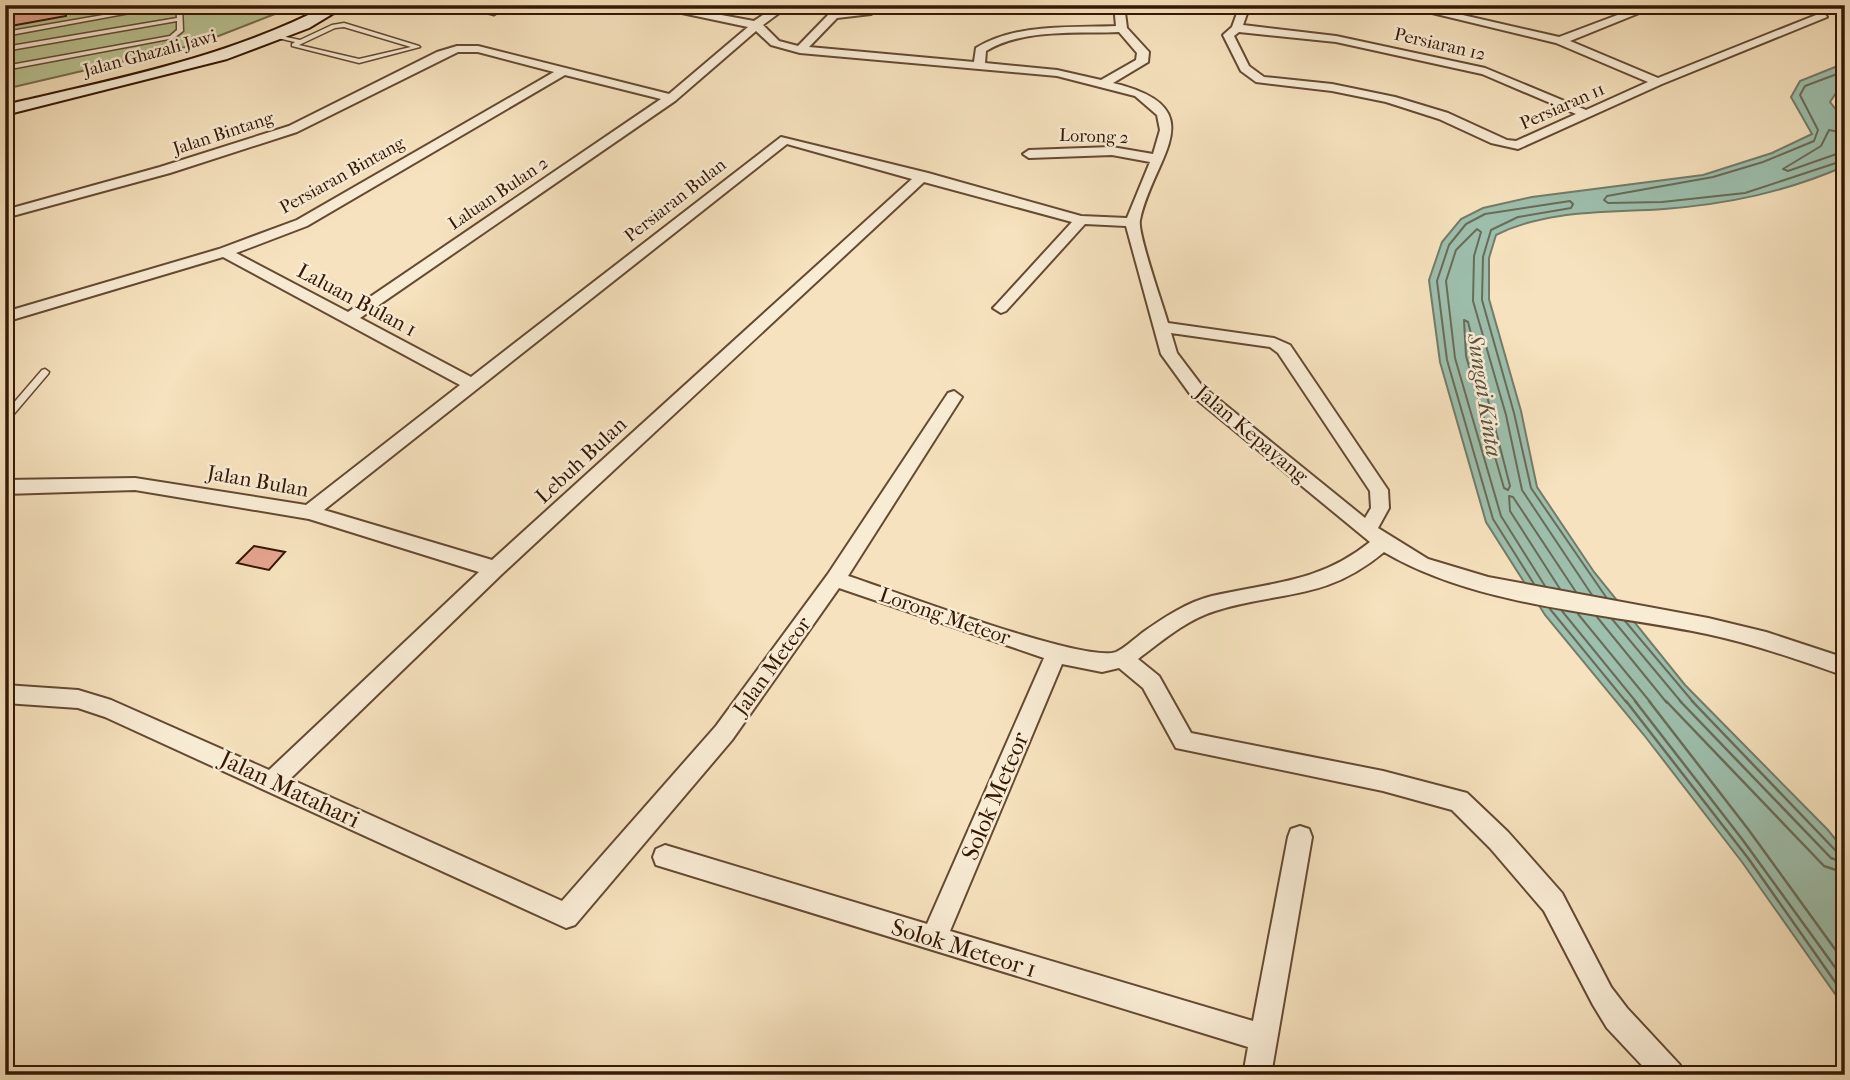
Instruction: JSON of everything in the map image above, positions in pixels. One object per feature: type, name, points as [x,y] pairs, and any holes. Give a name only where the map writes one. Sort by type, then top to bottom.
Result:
[{"type":"main road","name":"Jalan Ghazali Jawi","points":[[5,100],[174,59],[328,5]]},
{"type":"main road","name":"Jalan Ghazali Jawi","points":[[5,110],[149,76],[272,36],[340,5]]},
{"type":"street","points":[[649,5],[756,25],[775,43],[800,50],[1057,73],[1139,93],[1163,114],[1166,130],[1158,159],[1132,222]]},
{"type":"street","name":"Laluan Bulan 2","points":[[348,319],[671,98],[756,25],[785,5]]},
{"type":"street","points":[[1105,83],[1142,62],[1143,52],[1122,29],[1119,5]]},
{"type":"street","points":[[1237,28],[1245,5]]},
{"type":"street","points":[[1404,5],[1560,41],[1658,82]]},
{"type":"street","points":[[1446,15],[1468,5]]},
{"type":"street","points":[[1560,41],[1654,5]]},
{"type":"street","name":"Persiaran 11","points":[[1237,28],[1228,35],[1244,68],[1251,75],[1261,79],[1318,85],[1381,97],[1434,112],[1495,141],[1518,145],[1658,82],[1822,17],[1821,12],[1811,5]]},
{"type":"street","points":[[800,50],[834,15],[867,12]]},
{"type":"street","name":"Persiaran 12","points":[[1237,28],[1336,39],[1485,71],[1586,114]]},
{"type":"street","points":[[979,66],[980,50],[992,42],[1017,36],[1122,29]]},
{"type":"street","name":"Jalan Bintang","points":[[5,214],[165,170],[293,129],[441,54],[457,49],[478,49],[671,98]]},
{"type":"street","name":"Persiaran Bintang","points":[[5,317],[224,252],[302,223],[563,71]]},
{"type":"street","name":"Persiaran Bulan","points":[[309,512],[470,383],[785,141],[1081,220],[1132,222]]},
{"type":"street","name":"Lorong 2","points":[[1029,153],[1112,151],[1158,159]]},
{"type":"street","name":"Lebuh Bulan","points":[[273,781],[495,569],[923,176]]},
{"type":"street","points":[[1001,308],[1081,220]]},
{"type":"street","name":"Jalan Kepayang","points":[[1132,222],[1169,354],[1196,390],[1375,536],[1420,564],[1488,586],[1708,626],[1766,640],[1845,667]]},
{"type":"street","name":"Laluan Bulan 1","points":[[224,252],[470,383]]},
{"type":"street","points":[[1161,327],[1274,342],[1284,349],[1379,490],[1380,508],[1375,536],[1360,561],[1317,583],[1210,604],[1170,624],[1124,659],[1151,682],[1184,741],[1383,780],[1459,801],[1499,840],[1553,902],[1570,941],[1602,996],[1617,1018],[1670,1075]]},
{"type":"street","name":"Jalan Meteor","points":[[566,916],[724,733],[835,579],[954,397]]},
{"type":"street","name":"Jalan Bulan","points":[[5,487],[135,484],[309,512],[495,569]]},
{"type":"street","name":"Lorong Meteor","points":[[835,579],[1056,654],[1102,663],[1124,659]]},
{"type":"street","name":"Solok Meteor","points":[[934,939],[1056,654]]},
{"type":"street","name":"Jalan Matahari","points":[[5,694],[78,699],[111,709],[566,916]]},
{"type":"street","points":[[1257,1075],[1300,837]]},
{"type":"street","name":"Solok Meteor 1","points":[[665,857],[1263,1038]]},
{"type":"lane","points":[[5,34],[171,5]]},
{"type":"lane","points":[[5,68],[155,42],[180,31],[179,5]]},
{"type":"lane","points":[[459,5],[494,13]]},
{"type":"lane","points":[[5,49],[179,19]]},
{"type":"lane","points":[[272,36],[300,42],[334,26],[344,25],[417,47],[359,61],[294,45],[300,42]]},
{"type":"lane","points":[[5,419],[45,372]]},
{"type":"shaded area","points":[[5,5],[298,5],[198,44],[5,89]]},
{"type":"water","name":"Sungai Kinta","points":[[1845,63],[1845,88],[1838,90],[1830,102],[1845,121],[1845,166],[1779,190],[1734,200],[1664,209],[1557,216],[1516,227],[1496,235],[1489,258],[1489,299],[1521,411],[1537,487],[1594,572],[1685,685],[1828,830],[1845,851],[1845,1008],[1742,862],[1644,735],[1545,615],[1486,522],[1440,362],[1429,280],[1442,242],[1461,219],[1483,208],[1532,197],[1703,175],[1772,153],[1812,134],[1791,97],[1800,81]]},
{"type":"building","points":[[5,5],[66,5],[66,16],[5,27]]},
{"type":"building","points":[[254,546],[285,552],[269,570],[237,563]]}]
